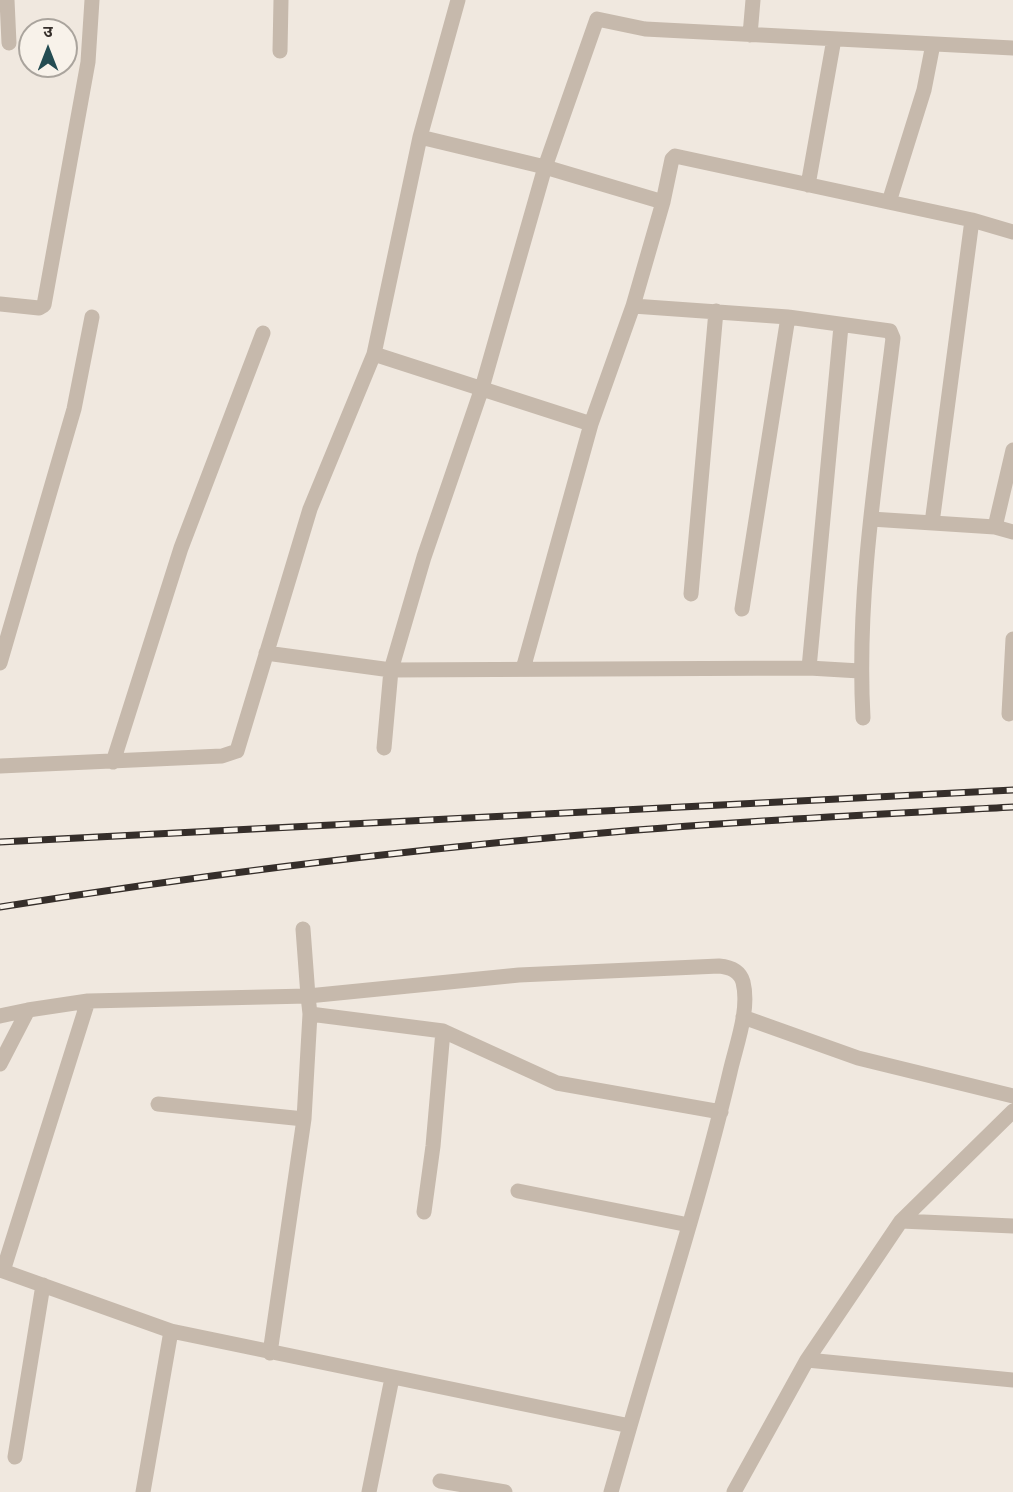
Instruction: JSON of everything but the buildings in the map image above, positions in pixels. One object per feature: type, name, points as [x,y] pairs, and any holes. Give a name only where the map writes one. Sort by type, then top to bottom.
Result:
[{"type":"street","points":[[7,0],[9,43]]},
{"type":"street","points":[[0,304],[39,308],[44,305],[88,62],[92,0]]},
{"type":"street","points":[[280,51],[281,0]]},
{"type":"street","points":[[0,766],[222,756],[237,750],[310,509],[374,354],[420,137],[458,0]]},
{"type":"street","points":[[750,34],[753,0]]},
{"type":"street","points":[[384,748],[391,670],[424,557],[482,388],[545,167],[597,19],[645,29],[1013,48]]},
{"type":"street","points":[[808,185],[834,39]]},
{"type":"street","points":[[889,202],[924,90],[933,44]]},
{"type":"street","points":[[420,137],[545,167],[663,202]]},
{"type":"street","points":[[523,669],[591,424],[633,306],[663,202],[672,159],[675,156],[972,220],[1013,232]]},
{"type":"street","points":[[932,523],[972,220]]},
{"type":"street","points":[[633,306],[788,317],[892,333],[871,519],[861,671],[863,718]]},
{"type":"street","points":[[691,594],[716,311]]},
{"type":"street","points":[[0,663],[74,409],[92,317]]},
{"type":"street","points":[[742,609],[788,317]]},
{"type":"street","points":[[809,668],[841,326]]},
{"type":"street","points":[[113,762],[181,548],[263,333]]},
{"type":"street","points":[[374,354],[591,424]]},
{"type":"street","points":[[995,527],[1013,450]]},
{"type":"street","points":[[871,519],[995,527],[1013,532]]},
{"type":"street","points":[[1010,714],[1013,639]]},
{"type":"street","points":[[266,652],[391,670],[809,668],[861,671]]},
{"type":"street","points":[[270,1353],[304,1119],[310,1014],[303,929]]},
{"type":"street","points":[[0,1016],[88,1001],[308,996],[519,975],[719,966],[733,969],[739,974],[744,984],[743,1017],[721,1112],[611,1492]]},
{"type":"street","points":[[88,1001],[1,1271],[171,1331],[630,1426]]},
{"type":"street","points":[[0,1064],[28,1010]]},
{"type":"street","points":[[310,1014],[443,1031],[557,1083],[721,1112]]},
{"type":"street","points":[[743,1017],[858,1058],[1013,1096]]},
{"type":"street","points":[[424,1212],[443,1031]]},
{"type":"street","points":[[158,1104],[304,1119]]},
{"type":"street","points":[[734,1492],[807,1360],[901,1221],[1013,1111]]},
{"type":"street","points":[[518,1191],[689,1225]]},
{"type":"street","points":[[901,1221],[1013,1226]]},
{"type":"street","points":[[15,1457],[43,1286]]},
{"type":"street","points":[[143,1492],[171,1331]]},
{"type":"street","points":[[807,1360],[1013,1380]]},
{"type":"street","points":[[369,1492],[392,1378]]},
{"type":"street","points":[[440,1480],[483,1490],[505,1492]]},
{"type":"railway","points":[[0,842],[1013,790]]},
{"type":"railway","points":[[0,907],[142,886],[426,850],[624,831],[1013,807]]}]
